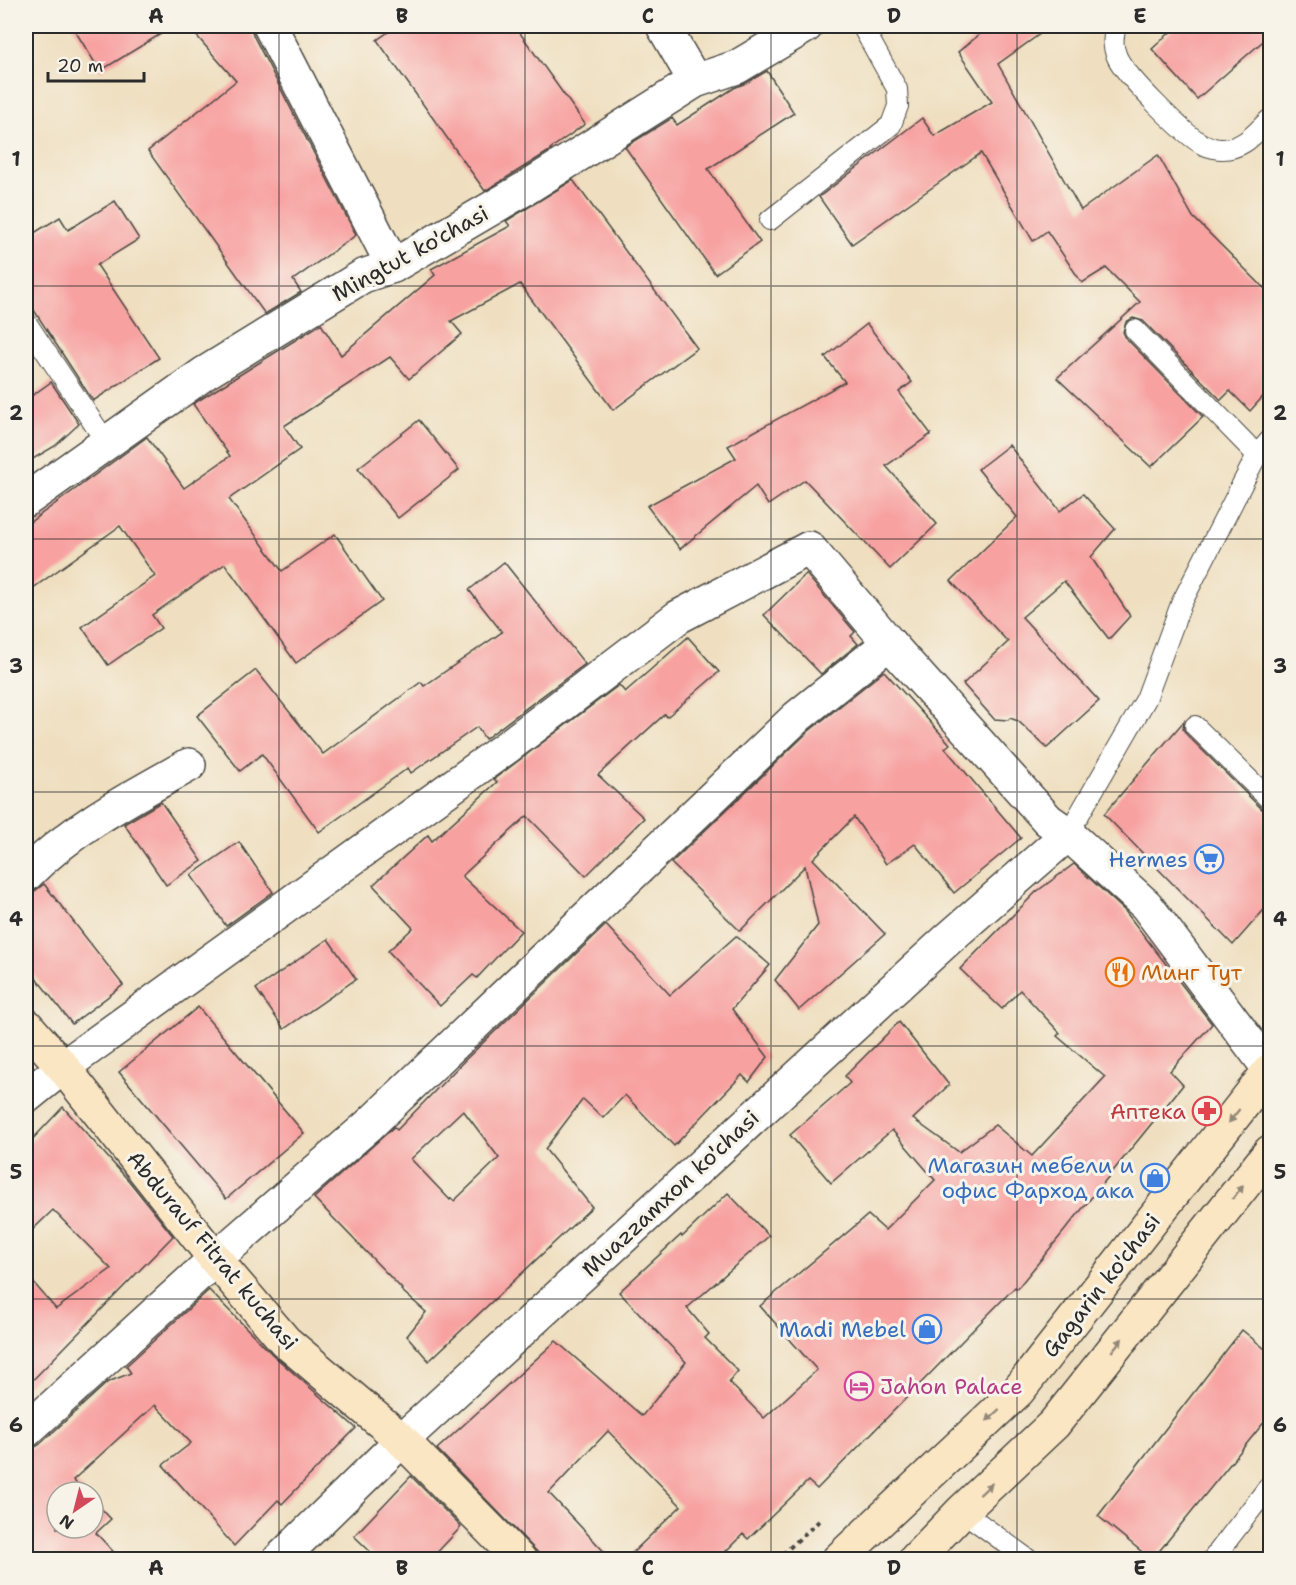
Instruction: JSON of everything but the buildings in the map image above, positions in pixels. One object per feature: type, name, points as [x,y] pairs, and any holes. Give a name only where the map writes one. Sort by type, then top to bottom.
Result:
[{"type":"main road","name":"Abdurauf Fitrat kuchasi","points":[[26,1025],[63,1067],[215,1258],[285,1341],[402,1440],[520,1560]]},
{"type":"main road","name":"Gagarin ko'chasi","points":[[838,1560],[1018,1391],[1270,1070]]},
{"type":"main road","points":[[915,1560],[962,1511],[1054,1424],[1270,1152]]},
{"type":"street","points":[[270,26],[393,266]]},
{"type":"street","points":[[663,26],[694,81]]},
{"type":"street","name":"Mingtut ko'chasi","points":[[26,500],[205,373],[363,276],[393,266],[526,188],[694,81],[736,67],[806,26]]},
{"type":"street","points":[[26,1097],[63,1067],[507,747],[678,616],[809,548],[889,643],[1047,820],[1068,834],[1146,905],[1270,1070]]},
{"type":"street","points":[[26,1431],[215,1258],[368,1126],[797,717],[889,643]]},
{"type":"street","points":[[26,874],[41,859],[103,814],[189,765]]},
{"type":"street","name":"Muazzamxon ko'chasi","points":[[279,1560],[402,1440],[938,948],[1068,834]]},
{"type":"lane","points":[[770,220],[891,125],[898,106],[897,89],[862,26]]},
{"type":"lane","points":[[1116,26],[1112,42],[1127,72],[1174,121],[1203,144],[1220,149],[1242,146],[1270,118]]},
{"type":"lane","points":[[26,322],[106,442]]},
{"type":"lane","points":[[1135,330],[1257,455]]},
{"type":"lane","points":[[1068,834],[1146,699],[1181,603],[1257,455],[1270,440]]},
{"type":"lane","points":[[1195,726],[1270,800]]},
{"type":"lane","points":[[1212,1560],[1270,1485]]},
{"type":"lane","points":[[962,1511],[1029,1560]]},
{"type":"path","points":[[776,1560],[819,1521]]},
{"type":"place","name":"Hermes","points":[[1209,859]]},
{"type":"place","name":"Минг Тут","points":[[1120,972]]},
{"type":"place","name":"Аптека","points":[[1207,1111]]},
{"type":"place","name":"Магазин мебели и офис Фарход ака","points":[[1155,1178]]},
{"type":"place","name":"Madi Mebel","points":[[927,1329]]},
{"type":"place","name":"Jahon Palace","points":[[859,1386]]}]
